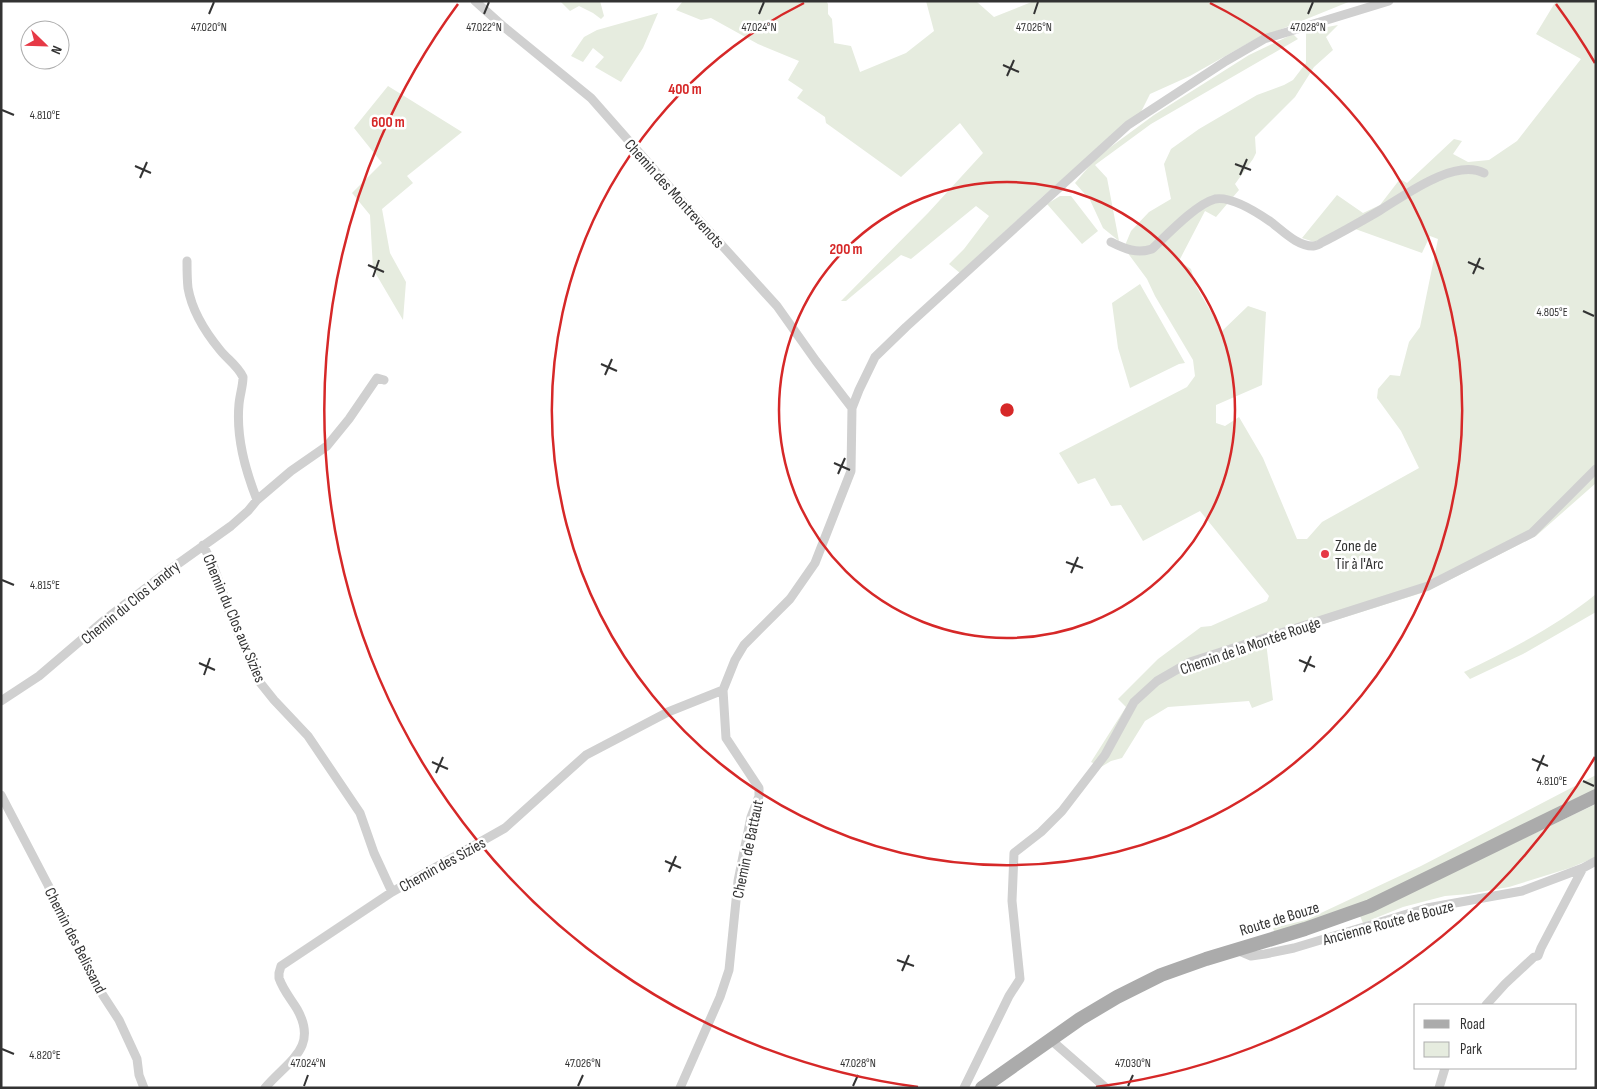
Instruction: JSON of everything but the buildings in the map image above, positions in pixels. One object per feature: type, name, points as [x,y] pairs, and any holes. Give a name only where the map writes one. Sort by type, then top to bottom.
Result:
[{"type":"main road","name":"Route de Bouze","points":[[982,1088],[1080,1019],[1126,992],[1161,975],[1370,906],[1596,796]]},
{"type":"street","name":"Chemin des Montrevenots","points":[[475,1],[504,28],[591,98],[777,306],[852,408]]},
{"type":"street","points":[[852,408],[875,357],[1128,125],[1226,60],[1264,40],[1389,1]]},
{"type":"street","points":[[1111,242],[1128,250],[1143,252],[1152,249],[1202,205],[1215,199],[1226,199],[1240,204],[1269,220],[1296,241],[1314,246],[1321,244],[1381,210],[1418,186],[1456,171],[1476,169],[1484,172]]},
{"type":"street","points":[[187,261],[189,292],[199,319],[210,338],[235,363],[243,376],[239,403],[240,437],[245,468],[257,500]]},
{"type":"street","name":"Chemin du Clos Landry","points":[[1,701],[39,676],[107,618],[231,526],[257,500],[291,471],[327,446],[349,419],[376,378],[384,380]]},
{"type":"street","name":"Chemin de Battaut","points":[[680,1088],[720,997],[729,970],[738,881],[751,816],[759,796],[759,788],[726,738],[723,690],[735,660],[744,646],[790,599],[815,562],[851,471],[852,408]]},
{"type":"street","name":"Chemin de la Montée Rouge","points":[[964,1088],[1009,996],[1020,979],[1012,900],[1014,854],[1041,832],[1062,811],[1105,755],[1134,702],[1157,681],[1190,662],[1436,582],[1532,533],[1596,469]]},
{"type":"street","name":"Chemin du Clos aux Sizies","points":[[203,545],[213,565],[234,624],[258,680],[308,736],[360,814],[374,853],[392,892]]},
{"type":"street","name":"Chemin des Sizies","points":[[265,1088],[302,1049],[305,1033],[298,1010],[279,978],[281,966],[392,892],[505,828],[586,755],[668,712],[723,690]]},
{"type":"street","name":"Chemin des Belissand","points":[[1,795],[48,885],[91,977],[119,1020],[137,1059],[139,1074],[144,1088]]},
{"type":"street","name":"Ancienne Route de Bouze","points":[[1237,950],[1251,956],[1285,950],[1427,908],[1522,891],[1596,862]]},
{"type":"street","points":[[1487,1004],[1505,984],[1534,957],[1538,956],[1556,917],[1583,868]]},
{"type":"street","points":[[1051,1040],[1106,1088]]},
{"type":"street","points":[[1439,1088],[1445,1069]]},
{"type":"green space","points":[[560,1],[600,1],[604,16],[601,19],[579,6],[570,11]]},
{"type":"green space","points":[[683,1],[826,1],[828,4],[828,14],[832,19],[834,43],[851,46],[860,72],[906,53],[934,31],[926,1],[977,2],[994,17],[1034,1],[1351,1],[1252,41],[1190,76],[1150,94],[1141,112],[1041,198],[960,273],[949,264],[964,249],[989,216],[976,206],[911,259],[901,255],[846,301],[841,301],[928,213],[983,153],[960,123],[901,177],[826,123],[825,117],[797,98],[803,90],[788,80],[799,61],[758,44],[711,18],[701,20],[676,10]]},
{"type":"green space","points":[[1556,1],[1596,1],[1596,483],[1536,536],[1428,591],[1266,642],[1273,700],[1252,708],[1249,701],[1168,707],[1145,721],[1122,758],[1111,761],[1101,767],[1091,762],[1126,707],[1118,699],[1158,659],[1201,627],[1211,626],[1267,601],[1269,596],[1200,511],[1143,541],[1121,505],[1111,506],[1095,478],[1078,484],[1059,453],[1187,387],[1195,376],[1193,360],[1147,279],[1127,252],[1126,243],[1131,231],[1149,212],[1171,199],[1164,164],[1171,149],[1199,129],[1257,95],[1293,80],[1306,63],[1306,31],[1338,25],[1326,37],[1333,50],[1314,67],[1295,97],[1255,137],[1256,153],[1235,184],[1239,190],[1216,217],[1205,211],[1179,261],[1191,269],[1196,286],[1222,331],[1248,306],[1266,312],[1262,385],[1216,405],[1216,423],[1225,426],[1239,417],[1263,458],[1297,539],[1307,539],[1322,522],[1419,468],[1401,431],[1377,398],[1378,389],[1390,375],[1400,376],[1409,342],[1420,327],[1438,239],[1430,236],[1422,253],[1347,226],[1317,243],[1302,238],[1337,195],[1363,213],[1380,205],[1400,179],[1407,183],[1454,139],[1462,141],[1453,154],[1468,162],[1489,160],[1517,141],[1581,59],[1536,34]]},
{"type":"green space","points":[[658,13],[643,48],[621,82],[595,67],[604,57],[593,48],[583,62],[571,56],[584,37],[597,30]]},
{"type":"green space","points":[[1293,34],[1298,39],[1151,124],[1095,165],[1107,178],[1119,241],[1103,228],[1090,200],[1075,183],[1097,157],[1154,115],[1249,55]]},
{"type":"green space","points":[[388,86],[462,132],[407,176],[413,183],[382,209],[390,253],[406,282],[403,320],[373,269],[370,215],[352,193],[382,163],[354,128]]},
{"type":"green space","points":[[1060,196],[1071,196],[1098,231],[1082,244],[1047,204]]},
{"type":"green space","points":[[1140,284],[1185,363],[1179,364],[1130,388],[1118,348],[1112,303]]},
{"type":"green space","points":[[1596,594],[1596,612],[1523,654],[1470,679],[1464,672],[1549,627]]},
{"type":"green space","points":[[1596,775],[1596,790],[1374,899],[1275,934],[1273,928],[1306,920],[1421,866]]},
{"type":"green space","points":[[1596,804],[1596,857],[1570,868],[1509,887],[1445,896],[1403,907],[1363,923],[1360,916]]},
{"type":"place","name":"Zone de Tir à l'Arc","points":[[1325,554]]}]
